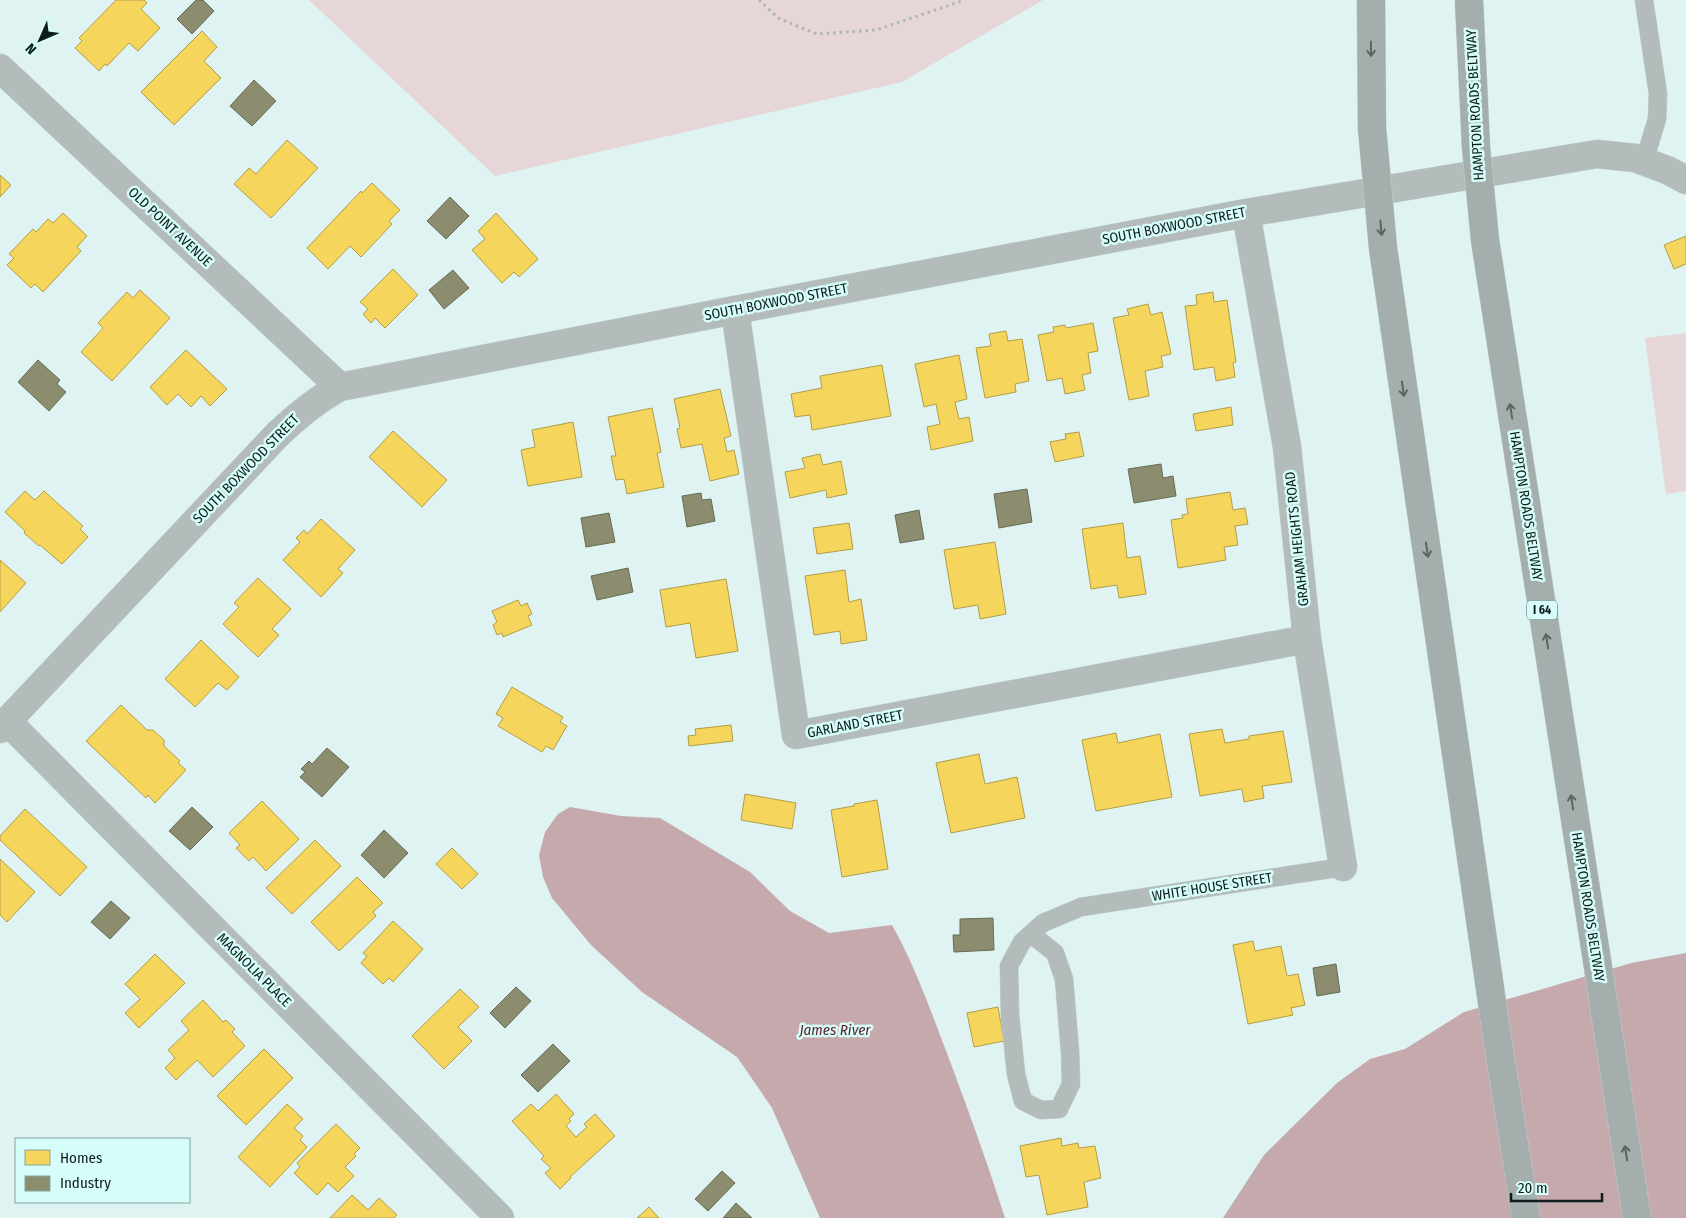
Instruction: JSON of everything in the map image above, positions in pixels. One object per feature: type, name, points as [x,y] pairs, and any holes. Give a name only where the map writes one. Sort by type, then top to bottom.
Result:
[{"type":"highway","points":[[1371,0],[1372,128],[1383,248],[1496,1030],[1526,1218]]},
{"type":"highway","name":"HAMPTON ROADS BELTWAY","points":[[1469,0],[1476,147],[1485,240],[1636,1218]]},
{"type":"street","name":"OLD POINT AVENUE","points":[[0,68],[340,387]]},
{"type":"street","name":"SOUTH BOXWOOD STREET","points":[[4,725],[276,435],[322,396],[340,387],[1246,213],[1597,154],[1635,158],[1667,170],[1686,180]]},
{"type":"street","name":"GRAHAM HEIGHTS ROAD","points":[[1246,213],[1287,447],[1307,639],[1342,867]]},
{"type":"street","name":"GARLAND STREET","points":[[734,310],[796,734],[1307,639]]},
{"type":"street","name":"MAGNOLIA PLACE","points":[[4,725],[500,1218]]},
{"type":"lane","points":[[1644,0],[1658,94],[1657,119],[1644,162]]},
{"type":"lane","name":"WHITE HOUSE STREET","points":[[1032,934],[1055,953],[1064,979],[1071,1084],[1059,1109],[1040,1110],[1023,1101],[1016,1074],[1010,1015],[1009,966],[1022,942],[1043,923],[1081,907],[1342,867]]},
{"type":"path","points":[[759,0],[778,18],[817,34],[876,30],[965,0]]},
{"type":"shaded area","points":[[309,0],[1043,0],[902,82],[495,176]]},
{"type":"shaded area","points":[[1686,333],[1686,491],[1666,494],[1645,338]]},
{"type":"water","name":"James River","points":[[570,807],[621,816],[660,818],[750,872],[790,911],[829,933],[892,925],[914,970],[933,1017],[1005,1218],[820,1218],[772,1108],[737,1057],[642,992],[591,945],[552,898],[543,877],[539,855],[545,832],[558,814]]},
{"type":"water","points":[[1686,953],[1686,1218],[1223,1218],[1264,1155],[1337,1083],[1370,1059],[1405,1049],[1464,1012],[1631,963]]},
{"type":"building: Homes","points":[[116,0],[144,0],[147,3],[141,9],[160,28],[138,51],[129,43],[107,66],[105,64],[99,71],[75,48],[82,41],[79,38]]},
{"type":"building: Homes","points":[[202,31],[217,47],[204,61],[221,78],[174,125],[141,92]]},
{"type":"building: Homes","points":[[287,140],[318,168],[271,218],[234,184],[249,168],[256,174]]},
{"type":"building: Homes","points":[[0,175],[11,185],[0,197]]},
{"type":"building: Homes","points":[[372,183],[400,210],[389,221],[392,224],[361,257],[350,246],[328,269],[307,248],[361,191],[362,193]]},
{"type":"building: Homes","points":[[63,213],[87,236],[77,247],[81,251],[43,292],[35,284],[31,288],[7,265],[14,258],[9,254],[33,229],[36,232],[48,219],[53,223]]},
{"type":"building: Homes","points":[[496,213],[538,259],[519,277],[514,272],[502,283],[472,250],[485,239],[478,231]]},
{"type":"building: Homes","points":[[1686,236],[1686,264],[1674,269],[1664,245]]},
{"type":"building: Homes","points":[[393,269],[418,295],[385,328],[375,318],[371,323],[363,314],[368,309],[360,302]]},
{"type":"building: Homes","points":[[140,290],[170,318],[112,381],[81,352],[103,328],[98,323],[127,292],[133,298]]},
{"type":"building: Homes","points":[[1213,292],[1214,302],[1227,300],[1236,362],[1233,363],[1235,377],[1216,381],[1214,367],[1194,370],[1185,306],[1197,305],[1196,295]]},
{"type":"building: Homes","points":[[1148,304],[1151,315],[1162,312],[1171,354],[1161,356],[1163,367],[1145,371],[1149,396],[1129,400],[1113,318],[1129,315],[1127,309]]},
{"type":"building: Homes","points":[[1093,323],[1098,351],[1088,353],[1091,373],[1082,375],[1085,390],[1065,394],[1062,378],[1047,381],[1038,335],[1054,332],[1053,327],[1065,325],[1066,328]]},
{"type":"building: Homes","points":[[1006,331],[1008,341],[1022,339],[1029,381],[1015,384],[1016,392],[985,398],[976,348],[991,346],[989,334]]},
{"type":"building: Homes","points":[[186,350],[227,389],[210,406],[201,396],[191,407],[178,394],[167,405],[150,387]]},
{"type":"building: Homes","points":[[959,355],[967,399],[955,402],[959,419],[969,417],[973,441],[931,450],[927,427],[940,424],[936,404],[924,407],[915,364]]},
{"type":"building: Homes","points":[[882,365],[891,416],[812,430],[810,415],[795,417],[791,394],[822,388],[820,376]]},
{"type":"building: Homes","points":[[720,389],[731,436],[724,438],[727,452],[734,450],[739,474],[710,481],[702,444],[681,448],[677,429],[680,428],[674,399]]},
{"type":"building: Homes","points":[[1231,407],[1233,425],[1196,431],[1193,414]]},
{"type":"building: Homes","points":[[652,408],[661,452],[657,453],[664,487],[627,494],[624,479],[616,480],[611,456],[616,456],[608,417]]},
{"type":"building: Homes","points":[[573,422],[582,477],[528,486],[521,450],[535,447],[532,430]]},
{"type":"building: Homes","points":[[393,431],[447,480],[422,507],[369,457]]},
{"type":"building: Homes","points":[[1079,432],[1084,456],[1055,462],[1050,442],[1066,439],[1065,434]]},
{"type":"building: Homes","points":[[820,454],[823,465],[841,461],[847,494],[827,498],[826,490],[790,498],[785,472],[805,468],[802,458]]},
{"type":"building: Homes","points":[[25,491],[35,500],[44,491],[83,526],[80,529],[88,537],[62,564],[24,533],[25,531],[5,512]]},
{"type":"building: Homes","points":[[1230,492],[1233,510],[1245,508],[1248,524],[1235,526],[1238,545],[1224,547],[1226,560],[1178,568],[1171,520],[1183,518],[1182,515],[1188,514],[1186,499]]},
{"type":"building: Homes","points":[[321,519],[355,550],[338,569],[343,573],[321,597],[283,560],[300,542],[296,538],[304,530],[307,534]]},
{"type":"building: Homes","points":[[849,523],[853,549],[817,554],[813,528]]},
{"type":"building: Homes","points":[[1123,523],[1127,558],[1140,556],[1146,594],[1119,598],[1117,585],[1091,589],[1082,529]]},
{"type":"building: Homes","points":[[995,542],[1006,614],[980,619],[978,605],[954,609],[944,550]]},
{"type":"building: Homes","points":[[0,560],[26,583],[0,612]]},
{"type":"building: Homes","points":[[845,570],[849,602],[861,599],[867,640],[841,644],[840,631],[814,635],[805,576]]},
{"type":"building: Homes","points":[[258,578],[291,609],[272,629],[279,635],[258,657],[223,624],[239,607],[234,603]]},
{"type":"building: Homes","points":[[726,579],[738,651],[696,658],[690,623],[666,627],[660,590]]},
{"type":"building: Homes","points":[[518,600],[521,606],[527,603],[532,614],[528,616],[532,625],[503,637],[502,633],[497,635],[493,625],[497,622],[492,611]]},
{"type":"building: Homes","points":[[201,640],[239,677],[227,690],[218,683],[195,707],[165,679]]},
{"type":"building: Homes","points":[[512,687],[563,717],[560,722],[567,726],[553,750],[546,746],[542,752],[498,726],[503,718],[496,714]]},
{"type":"building: Homes","points":[[121,705],[147,730],[153,730],[164,740],[164,746],[180,761],[178,763],[186,770],[155,803],[148,795],[146,798],[86,741]]},
{"type":"building: Homes","points":[[731,725],[733,741],[689,746],[688,736],[696,735],[695,729]]},
{"type":"building: Homes","points":[[1222,729],[1225,743],[1249,739],[1249,736],[1283,731],[1292,782],[1262,786],[1264,798],[1244,802],[1242,789],[1200,796],[1189,734]]},
{"type":"building: Homes","points":[[1116,733],[1118,743],[1160,734],[1172,797],[1096,811],[1082,740]]},
{"type":"building: Homes","points":[[979,754],[985,784],[1017,777],[1025,818],[951,833],[936,763]]},
{"type":"building: Homes","points":[[745,794],[796,803],[792,829],[741,820]]},
{"type":"building: Homes","points":[[877,800],[888,869],[842,877],[831,810]]},
{"type":"building: Homes","points":[[262,801],[299,839],[266,871],[253,857],[249,861],[236,848],[240,845],[229,833]]},
{"type":"building: Homes","points":[[25,809],[87,867],[60,896],[0,840],[0,836]]},
{"type":"building: Homes","points":[[315,840],[341,866],[292,914],[266,888]]},
{"type":"building: Homes","points":[[452,848],[478,874],[462,889],[436,864]]},
{"type":"building: Homes","points":[[0,859],[35,892],[7,922],[0,915]]},
{"type":"building: Homes","points":[[357,877],[383,903],[373,912],[376,916],[339,951],[311,922]]},
{"type":"building: Homes","points":[[393,921],[423,949],[393,982],[389,978],[383,984],[361,963],[367,956],[363,953]]},
{"type":"building: Homes","points":[[1253,941],[1255,951],[1281,946],[1287,976],[1298,974],[1305,1005],[1291,1008],[1293,1015],[1248,1024],[1233,945]]},
{"type":"building: Homes","points":[[155,954],[185,983],[139,1028],[125,1013],[140,999],[125,984]]},
{"type":"building: Homes","points":[[460,989],[479,1007],[458,1027],[472,1041],[444,1069],[412,1036]]},
{"type":"building: Homes","points":[[203,1000],[223,1022],[226,1020],[235,1029],[232,1032],[245,1046],[213,1077],[197,1060],[176,1080],[165,1068],[175,1058],[168,1050],[189,1030],[181,1021]]},
{"type":"building: Homes","points":[[998,1007],[1004,1041],[974,1047],[967,1013]]},
{"type":"building: Homes","points":[[264,1049],[293,1078],[246,1125],[217,1096]]},
{"type":"building: Homes","points":[[556,1094],[574,1114],[566,1126],[576,1137],[587,1127],[584,1124],[595,1114],[615,1136],[570,1177],[560,1189],[545,1173],[551,1168],[541,1159],[544,1156],[512,1121],[531,1104],[538,1111]]},
{"type":"building: Homes","points":[[287,1104],[303,1119],[294,1128],[303,1136],[300,1140],[307,1147],[270,1187],[238,1157]]},
{"type":"building: Homes","points":[[336,1124],[360,1148],[354,1154],[356,1156],[345,1167],[354,1176],[338,1192],[328,1183],[317,1195],[294,1173],[300,1167],[297,1163]]},
{"type":"building: Homes","points":[[1061,1138],[1062,1146],[1078,1143],[1079,1148],[1095,1146],[1101,1178],[1084,1182],[1088,1207],[1047,1215],[1039,1175],[1026,1177],[1020,1146]]},
{"type":"building: Homes","points":[[352,1195],[368,1210],[379,1198],[397,1215],[394,1218],[330,1218]]},
{"type":"building: Homes","points":[[649,1207],[659,1218],[637,1218]]},
{"type":"building: Industry","points":[[196,0],[203,0],[214,11],[192,34],[177,19]]},
{"type":"building: Industry","points":[[254,80],[276,101],[252,126],[230,106]]},
{"type":"building: Industry","points":[[450,197],[469,216],[446,239],[427,221]]},
{"type":"building: Industry","points":[[453,270],[469,288],[444,309],[429,290]]},
{"type":"building: Industry","points":[[38,360],[60,380],[57,384],[66,392],[49,411],[18,382]]},
{"type":"building: Industry","points":[[1161,464],[1163,478],[1173,476],[1176,496],[1134,503],[1128,469]]},
{"type":"building: Industry","points":[[1027,489],[1032,522],[999,528],[994,494]]},
{"type":"building: Industry","points":[[701,493],[702,500],[711,499],[715,521],[687,527],[682,496]]},
{"type":"building: Industry","points":[[919,510],[924,539],[900,543],[895,515]]},
{"type":"building: Industry","points":[[609,513],[615,542],[586,547],[581,518]]},
{"type":"building: Industry","points":[[628,568],[633,592],[597,600],[591,576]]},
{"type":"building: Industry","points":[[327,748],[349,767],[322,797],[300,777],[305,772],[301,769],[309,761],[312,764]]},
{"type":"building: Industry","points":[[192,807],[213,827],[190,850],[169,831]]},
{"type":"building: Industry","points":[[384,830],[408,853],[384,878],[361,855]]},
{"type":"building: Industry","points":[[111,901],[130,918],[110,939],[91,922]]},
{"type":"building: Industry","points":[[993,918],[994,950],[954,952],[953,935],[960,935],[960,919]]},
{"type":"building: Industry","points":[[1336,964],[1340,992],[1317,996],[1313,968]]},
{"type":"building: Industry","points":[[516,987],[531,1001],[505,1028],[490,1013]]},
{"type":"building: Industry","points":[[553,1044],[570,1061],[538,1092],[521,1075]]},
{"type":"building: Industry","points":[[722,1171],[735,1183],[708,1211],[695,1199]]},
{"type":"building: Industry","points":[[736,1203],[752,1218],[723,1218]]}]
